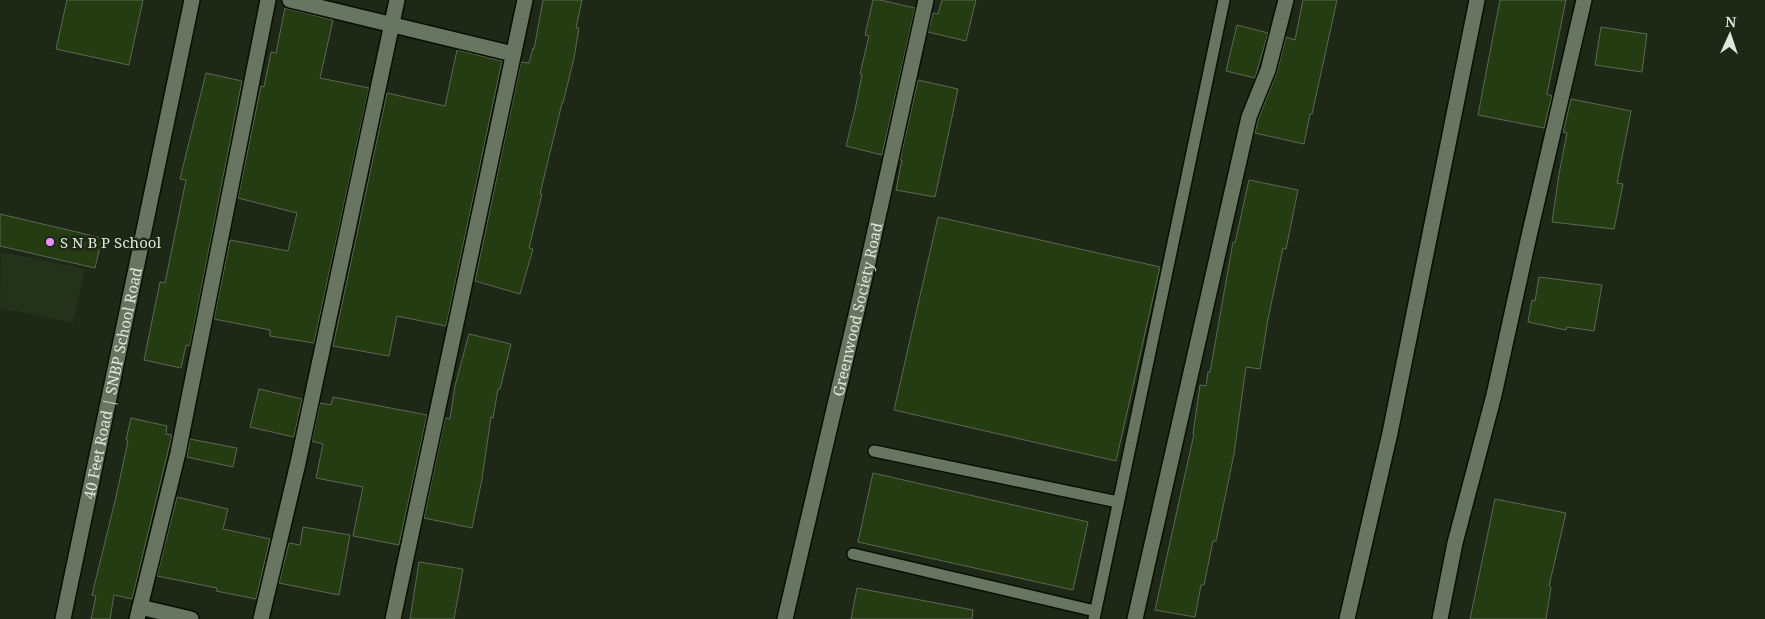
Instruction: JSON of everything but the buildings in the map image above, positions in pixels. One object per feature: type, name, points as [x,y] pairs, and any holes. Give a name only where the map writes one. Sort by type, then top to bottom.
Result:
[{"type":"street","name":"40 Feet Road | SNBP School Road","points":[[63,619],[192,0]]},
{"type":"street","points":[[191,619],[138,613],[178,453],[268,0]]},
{"type":"street","points":[[290,0],[513,54]]},
{"type":"street","points":[[261,619],[298,463],[397,0]]},
{"type":"street","points":[[393,619],[525,0]]},
{"type":"street","name":"Greenwood Society Road","points":[[785,619],[863,285],[926,0]]},
{"type":"street","points":[[1135,619],[1250,117],[1268,70],[1286,0]]},
{"type":"street","points":[[1347,619],[1390,433],[1477,0]]},
{"type":"street","points":[[1440,619],[1455,543],[1494,395],[1584,0]]},
{"type":"lane","points":[[853,554],[1095,615],[1224,0]]},
{"type":"lane","points":[[874,451],[1118,502]]},
{"type":"shaded area","points":[[1,252],[85,269],[73,323],[0,308]]},
{"type":"place","name":"S N B P School","points":[[50,242]]}]
